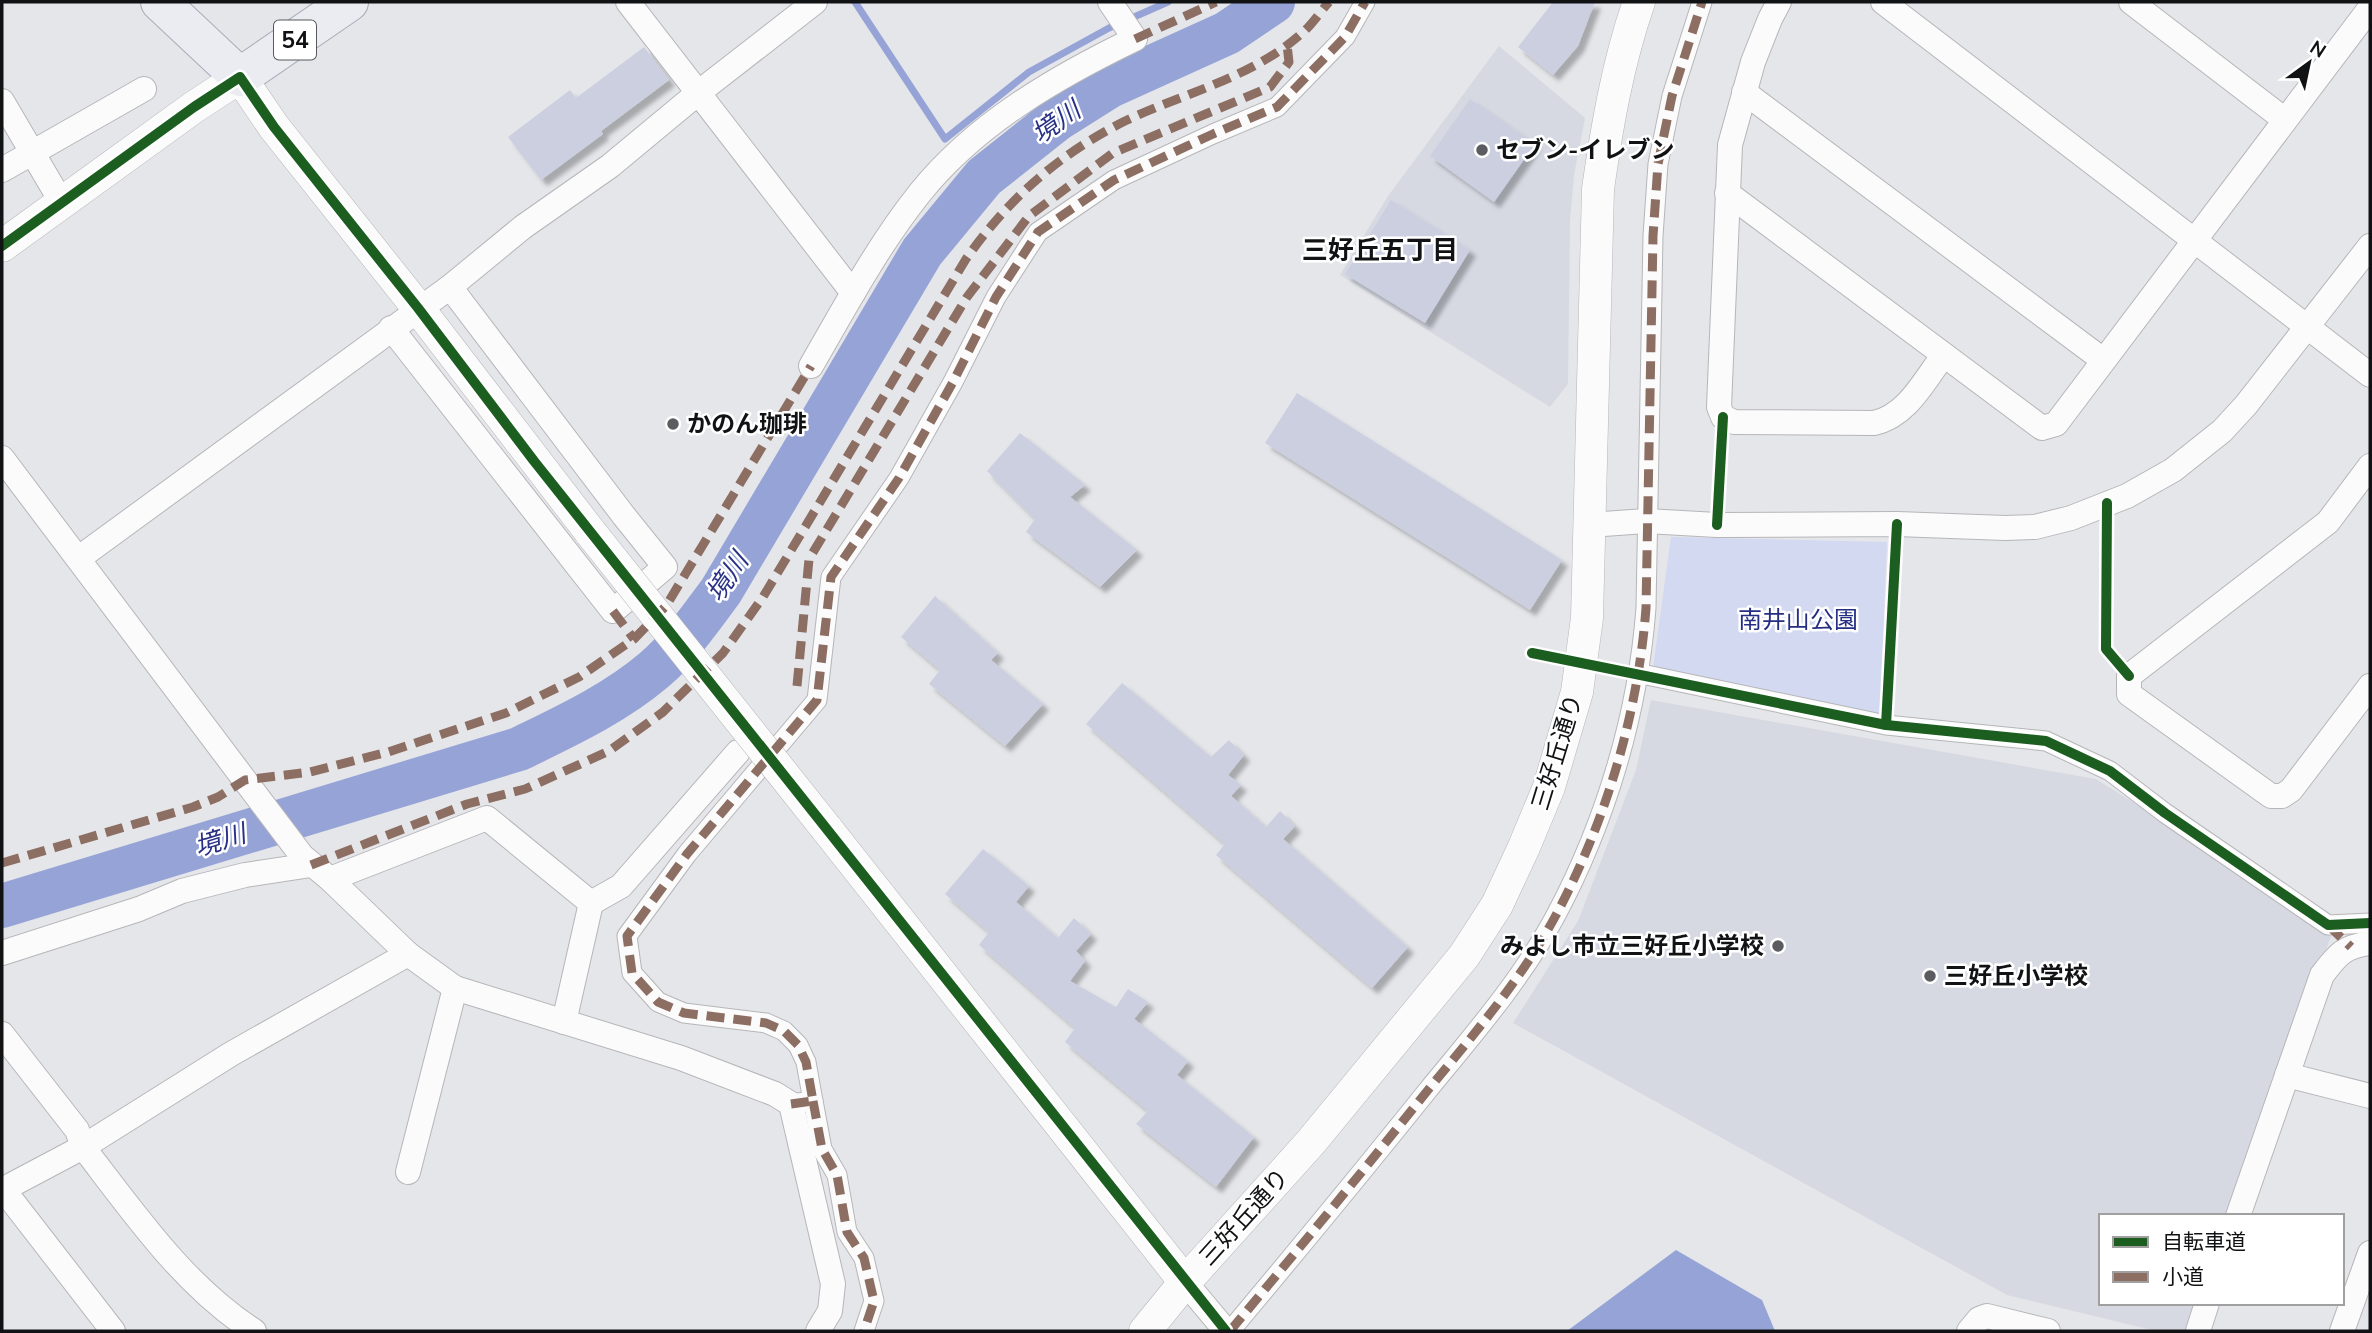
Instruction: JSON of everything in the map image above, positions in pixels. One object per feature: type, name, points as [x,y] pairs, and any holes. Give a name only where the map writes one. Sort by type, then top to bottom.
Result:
[{"type":"main road","points":[[160,2],[240,77]]},
{"type":"main road","name":"54","points":[[240,77],[349,2]]},
{"type":"street","points":[[628,2],[853,293]]},
{"type":"street","points":[[79,558],[450,287],[523,227],[610,166],[815,2]]},
{"type":"street","points":[[811,366],[883,243],[920,192],[973,139],[1048,84],[1135,39],[1110,2]]},
{"type":"street","points":[[818,1331],[830,1311],[833,1284],[802,1103],[806,1062],[798,1045],[784,1031],[766,1023],[684,1013],[658,1002],[632,973],[627,936],[687,854],[817,700],[831,577],[899,478],[996,298],[1038,232],[1114,180],[1277,107],[1345,37],[1365,2]]},
{"type":"street","name":"三好丘通り","points":[[1145,1331],[1185,1282],[1311,1142],[1464,956],[1497,905],[1549,787],[1577,692],[1587,618],[1598,189],[1616,84],[1639,2]]},
{"type":"street","points":[[2,246],[194,107],[240,77],[274,127],[418,308],[591,533],[1185,1282],[1228,1331],[1325,1218],[1487,1018],[1555,917],[1577,873],[1615,776],[1643,651],[1653,236],[1658,164],[1672,96],[1702,2]]},
{"type":"street","points":[[1779,2],[1770,19],[1744,92],[1730,145],[1719,407],[1723,417],[1734,422],[1885,421],[1906,406],[1943,356]]},
{"type":"street","points":[[1883,2],[2370,375]]},
{"type":"street","points":[[2131,2],[2285,120]]},
{"type":"street","points":[[1727,193],[2042,428],[2056,424],[2370,8]]},
{"type":"street","points":[[2,170],[144,89]]},
{"type":"street","points":[[1744,92],[2103,360]]},
{"type":"street","points":[[2,101],[62,202]]},
{"type":"street","points":[[1589,525],[1646,521],[1717,525],[1897,524],[2006,528],[2035,527],[2071,518],[2127,496],[2173,470],[2201,449],[2246,405],[2370,246]]},
{"type":"street","points":[[391,328],[613,611],[665,567],[450,287]]},
{"type":"street","points":[[2,458],[255,793],[315,867],[408,954],[455,988],[681,1058],[802,1103],[822,1149],[837,1175],[846,1232],[864,1258],[874,1301],[864,1331]]},
{"type":"street","points":[[2370,466],[2328,522],[2129,676],[2129,694],[2271,796],[2282,796],[2291,790],[2370,686]]},
{"type":"street","points":[[1637,673],[1886,725],[2046,741],[2110,771],[2165,813],[2361,945]]},
{"type":"street","points":[[564,1022],[591,903],[621,886],[738,752]]},
{"type":"street","points":[[2,953],[139,909],[182,891],[245,875],[315,867],[487,818],[591,903]]},
{"type":"street","points":[[2328,925],[2370,923]]},
{"type":"street","points":[[2239,1214],[2322,975],[2339,953],[2361,945]]},
{"type":"street","points":[[113,1331],[3,1189],[83,1147],[231,1054],[408,954]]},
{"type":"street","points":[[408,1172],[455,988]]},
{"type":"street","points":[[2,1034],[77,1130],[83,1147],[172,1260],[235,1319],[254,1331]]},
{"type":"street","points":[[2287,1075],[2370,1096]]},
{"type":"street","points":[[2342,1331],[2370,1253]]},
{"type":"street","points":[[2198,1331],[2206,1305]]},
{"type":"street","points":[[1969,1331],[1979,1319],[1987,1316],[2048,1331]]},
{"type":"shaded area","points":[[1499,46],[1585,118],[1574,175],[1570,221],[1568,384],[1550,407],[1340,275],[1388,196]]},
{"type":"shaded area","name":"三好丘小学校","points":[[1651,700],[2096,779],[2334,928],[2231,1214],[2099,1214],[2099,1305],[2197,1305],[2188,1331],[2156,1331],[2007,1295],[1513,1023],[1578,921],[1636,770]]},
{"type":"green space","name":"南井山公園","points":[[1671,537],[1887,542],[1880,715],[1652,675]]},
{"type":"water","points":[[1676,1250],[1762,1300],[1775,1331],[1567,1331]]},
{"type":"building","points":[[1553,2],[1595,2],[1578,46],[1553,75],[1518,47]]},
{"type":"building","points":[[644,47],[669,80],[541,180],[508,137],[570,90],[576,98]]},
{"type":"building","name":"セブン-イレブン","points":[[1470,99],[1535,144],[1494,202],[1430,156]]},
{"type":"building","points":[[1391,200],[1470,250],[1425,323],[1345,274]]},
{"type":"building","points":[[1297,393],[1562,560],[1530,610],[1265,443]]},
{"type":"building","points":[[1020,433],[1085,485],[1070,497],[1137,550],[1100,587],[1026,532],[1035,519],[987,471]]},
{"type":"building","points":[[935,596],[998,653],[991,660],[1043,704],[1005,746],[929,684],[940,670],[901,637]]},
{"type":"building","points":[[1122,683],[1211,757],[1229,740],[1244,755],[1228,775],[1241,785],[1231,796],[1266,827],[1280,811],[1295,826],[1283,839],[1408,947],[1372,988],[1216,855],[1225,844],[1086,724]]},
{"type":"building","points":[[983,849],[1029,886],[1016,902],[1058,938],[1074,918],[1091,934],[1076,951],[1085,961],[1070,981],[1116,1007],[1128,989],[1148,1002],[1134,1019],[1188,1061],[1177,1075],[1254,1137],[1216,1187],[1136,1124],[1148,1111],[1065,1042],[1075,1028],[979,945],[989,932],[945,894]]},
{"type":"waterway","points":[[855,2],[945,139],[1029,72],[1109,28],[1168,2]]},
{"type":"waterway","name":"境川","points":[[2,906],[519,749],[589,714],[639,682],[673,652],[721,591],[922,252],[984,177],[1056,120],[1110,86],[1227,33],[1273,2]]},
{"type":"marked path","points":[[1135,39],[1216,2]]},
{"type":"marked path","points":[[311,865],[467,804],[525,789],[609,751],[663,712],[723,653],[763,597],[966,259],[999,217],[1036,180],[1078,148],[1125,121],[1216,84],[1261,62],[1301,34],[1329,2]]},
{"type":"marked path","points":[[791,1104],[813,1101],[806,1062],[798,1045],[784,1031],[766,1023],[684,1013],[658,1002],[632,973],[627,936],[687,854],[817,700],[831,577],[899,478],[953,382],[996,297],[1038,232],[1114,180],[1277,107],[1345,37],[1365,2]]},
{"type":"marked path","points":[[1230,1331],[1496,1006],[1528,962],[1574,879],[1604,805],[1617,766],[1636,687],[1646,608],[1653,236],[1658,164],[1672,96],[1702,2]]},
{"type":"marked path","points":[[797,686],[809,559],[967,297],[1029,216],[1113,153],[1270,87],[1289,62],[1287,45]]},
{"type":"marked path","points":[[2,863],[193,807],[218,797],[245,780],[310,772],[388,752],[506,713],[579,677],[634,639],[666,606],[811,366]]},
{"type":"marked path","points":[[613,611],[634,639]]},
{"type":"marked path","points":[[2328,925],[2351,947]]},
{"type":"marked path","points":[[813,1101],[822,1149],[837,1175],[847,1232],[864,1258],[874,1301],[864,1331]]},
{"type":"cycle path","points":[[2,246],[194,107],[240,77],[274,127],[418,308],[534,461],[1226,1331]]},
{"type":"cycle path","points":[[1717,525],[1723,417]]},
{"type":"cycle path","points":[[2107,503],[2106,649],[2129,676]]},
{"type":"cycle path","points":[[1886,725],[1897,524]]},
{"type":"cycle path","points":[[1532,653],[1886,725],[2046,741],[2110,771],[2165,813],[2328,925],[2370,923]]},
{"type":"place","name":"セブン-イレブン","points":[[1482,150]]},
{"type":"place","name":"かのん珈琲","points":[[673,424]]},
{"type":"place","name":"みよし市立三好丘小学校","points":[[1778,946]]},
{"type":"place","name":"三好丘小学校","points":[[1930,976]]},
{"type":"district","name":"三好丘五丁目","points":[[1380,250]]}]
